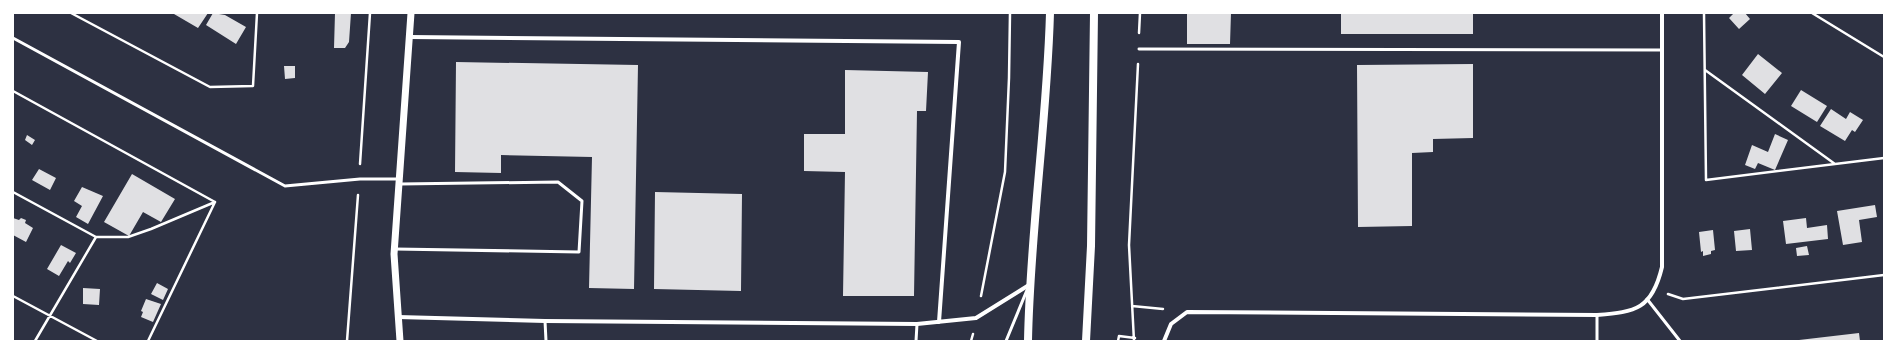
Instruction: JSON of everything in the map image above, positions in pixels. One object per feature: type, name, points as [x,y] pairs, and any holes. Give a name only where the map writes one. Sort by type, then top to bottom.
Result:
[{"type":"main road","points":[[1028,341],[1029,285],[1049,69],[1050,13]]},
{"type":"main road","points":[[1086,341],[1091,246],[1094,13]]},
{"type":"street","points":[[400,341],[395,249],[411,13]]},
{"type":"street","points":[[1164,341],[1171,324],[1187,312],[1597,315],[1626,313],[1636,309],[1655,289],[1662,267],[1662,13]]},
{"type":"street","points":[[410,37],[959,42],[939,322]]},
{"type":"street","points":[[398,317],[545,321],[917,324],[976,318],[1029,285]]},
{"type":"lane","points":[[13,38],[285,186],[360,179],[399,181],[558,182],[582,201],[579,252],[395,249]]},
{"type":"lane","points":[[1139,49],[1662,50]]},
{"type":"lane","points":[[1006,341],[1029,285]]},
{"type":"lane","points":[[1647,299],[1680,341]]},
{"type":"lane","points":[[1597,315],[1597,341]]},
{"type":"lane","points":[[545,321],[546,341]]},
{"type":"lane","points":[[916,341],[917,324]]},
{"type":"path","points":[[72,13],[210,87],[253,86],[257,13]]},
{"type":"path","points":[[972,341],[1005,172],[1010,13]]},
{"type":"path","points":[[1118,341],[1120,336],[1135,340],[1132,306],[1132,271],[1129,245],[1140,13]]},
{"type":"path","points":[[1704,13],[1706,180],[1884,158]]},
{"type":"path","points":[[1812,13],[1884,58]]},
{"type":"path","points":[[1704,69],[1836,164]]},
{"type":"path","points":[[13,91],[215,202]]},
{"type":"path","points":[[13,192],[96,237],[128,237],[152,229],[215,202]]},
{"type":"path","points":[[148,341],[215,202]]},
{"type":"path","points":[[35,341],[96,237]]},
{"type":"path","points":[[1655,289],[1683,299],[1884,275]]},
{"type":"path","points":[[13,296],[97,341]]},
{"type":"path","points":[[1132,306],[1187,312]]},
{"type":"building","points":[[208,13],[198,28],[174,14]]},
{"type":"building","points":[[213,13],[225,15],[246,27],[236,44],[206,25]]},
{"type":"building","points":[[335,13],[351,13],[349,42],[345,48],[334,48]]},
{"type":"building","points":[[1187,13],[1231,13],[1230,44],[1187,44]]},
{"type":"building","points":[[1341,13],[1473,13],[1473,34],[1341,34]]},
{"type":"building","points":[[1734,13],[1745,13],[1750,19],[1739,29],[1729,18]]},
{"type":"building","points":[[1758,54],[1782,73],[1765,94],[1742,75]]},
{"type":"building","points":[[456,62],[638,65],[634,289],[589,288],[592,157],[501,155],[501,173],[455,172]]},
{"type":"building","points":[[1473,64],[1473,138],[1433,139],[1433,152],[1412,153],[1412,226],[1358,227],[1357,65]]},
{"type":"building","points":[[284,66],[295,66],[295,78],[285,79]]},
{"type":"building","points":[[845,70],[928,72],[926,111],[917,111],[914,296],[843,296],[845,172],[804,171],[804,134],[845,134]]},
{"type":"building","points":[[1801,90],[1827,106],[1817,122],[1791,106]]},
{"type":"building","points":[[1831,109],[1846,119],[1850,112],[1863,120],[1855,132],[1852,130],[1845,141],[1820,126]]},
{"type":"building","points":[[1775,134],[1788,140],[1775,170],[1758,163],[1755,169],[1745,165],[1752,145],[1768,152]]},
{"type":"building","points":[[27,135],[35,140],[32,145],[25,140]]},
{"type":"building","points":[[39,169],[56,178],[50,190],[32,180]]},
{"type":"building","points":[[132,174],[175,199],[161,222],[143,212],[129,236],[104,222]]},
{"type":"building","points":[[82,187],[103,196],[88,224],[76,217],[82,206],[74,201]]},
{"type":"building","points":[[655,192],[742,194],[741,291],[654,289]]},
{"type":"building","points":[[1875,205],[1877,217],[1859,220],[1862,242],[1843,245],[1837,211]]},
{"type":"building","points":[[13,218],[19,220],[21,218],[26,220],[25,223],[33,228],[26,242],[13,235]]},
{"type":"building","points":[[1806,218],[1807,228],[1827,225],[1828,239],[1786,244],[1783,221]]},
{"type":"building","points":[[1750,229],[1752,250],[1736,251],[1734,231]]},
{"type":"building","points":[[1713,230],[1715,250],[1711,251],[1711,254],[1703,256],[1703,251],[1701,252],[1699,232]]},
{"type":"building","points":[[61,245],[76,253],[70,263],[68,261],[59,276],[47,269]]},
{"type":"building","points":[[1807,246],[1809,255],[1797,256],[1796,248]]},
{"type":"building","points":[[157,283],[168,289],[163,300],[151,294]]},
{"type":"building","points":[[83,288],[100,289],[99,305],[83,304]]},
{"type":"building","points":[[146,299],[161,304],[153,322],[141,317],[143,312],[141,311]]},
{"type":"building","points":[[1859,333],[1860,341],[1799,340]]}]
